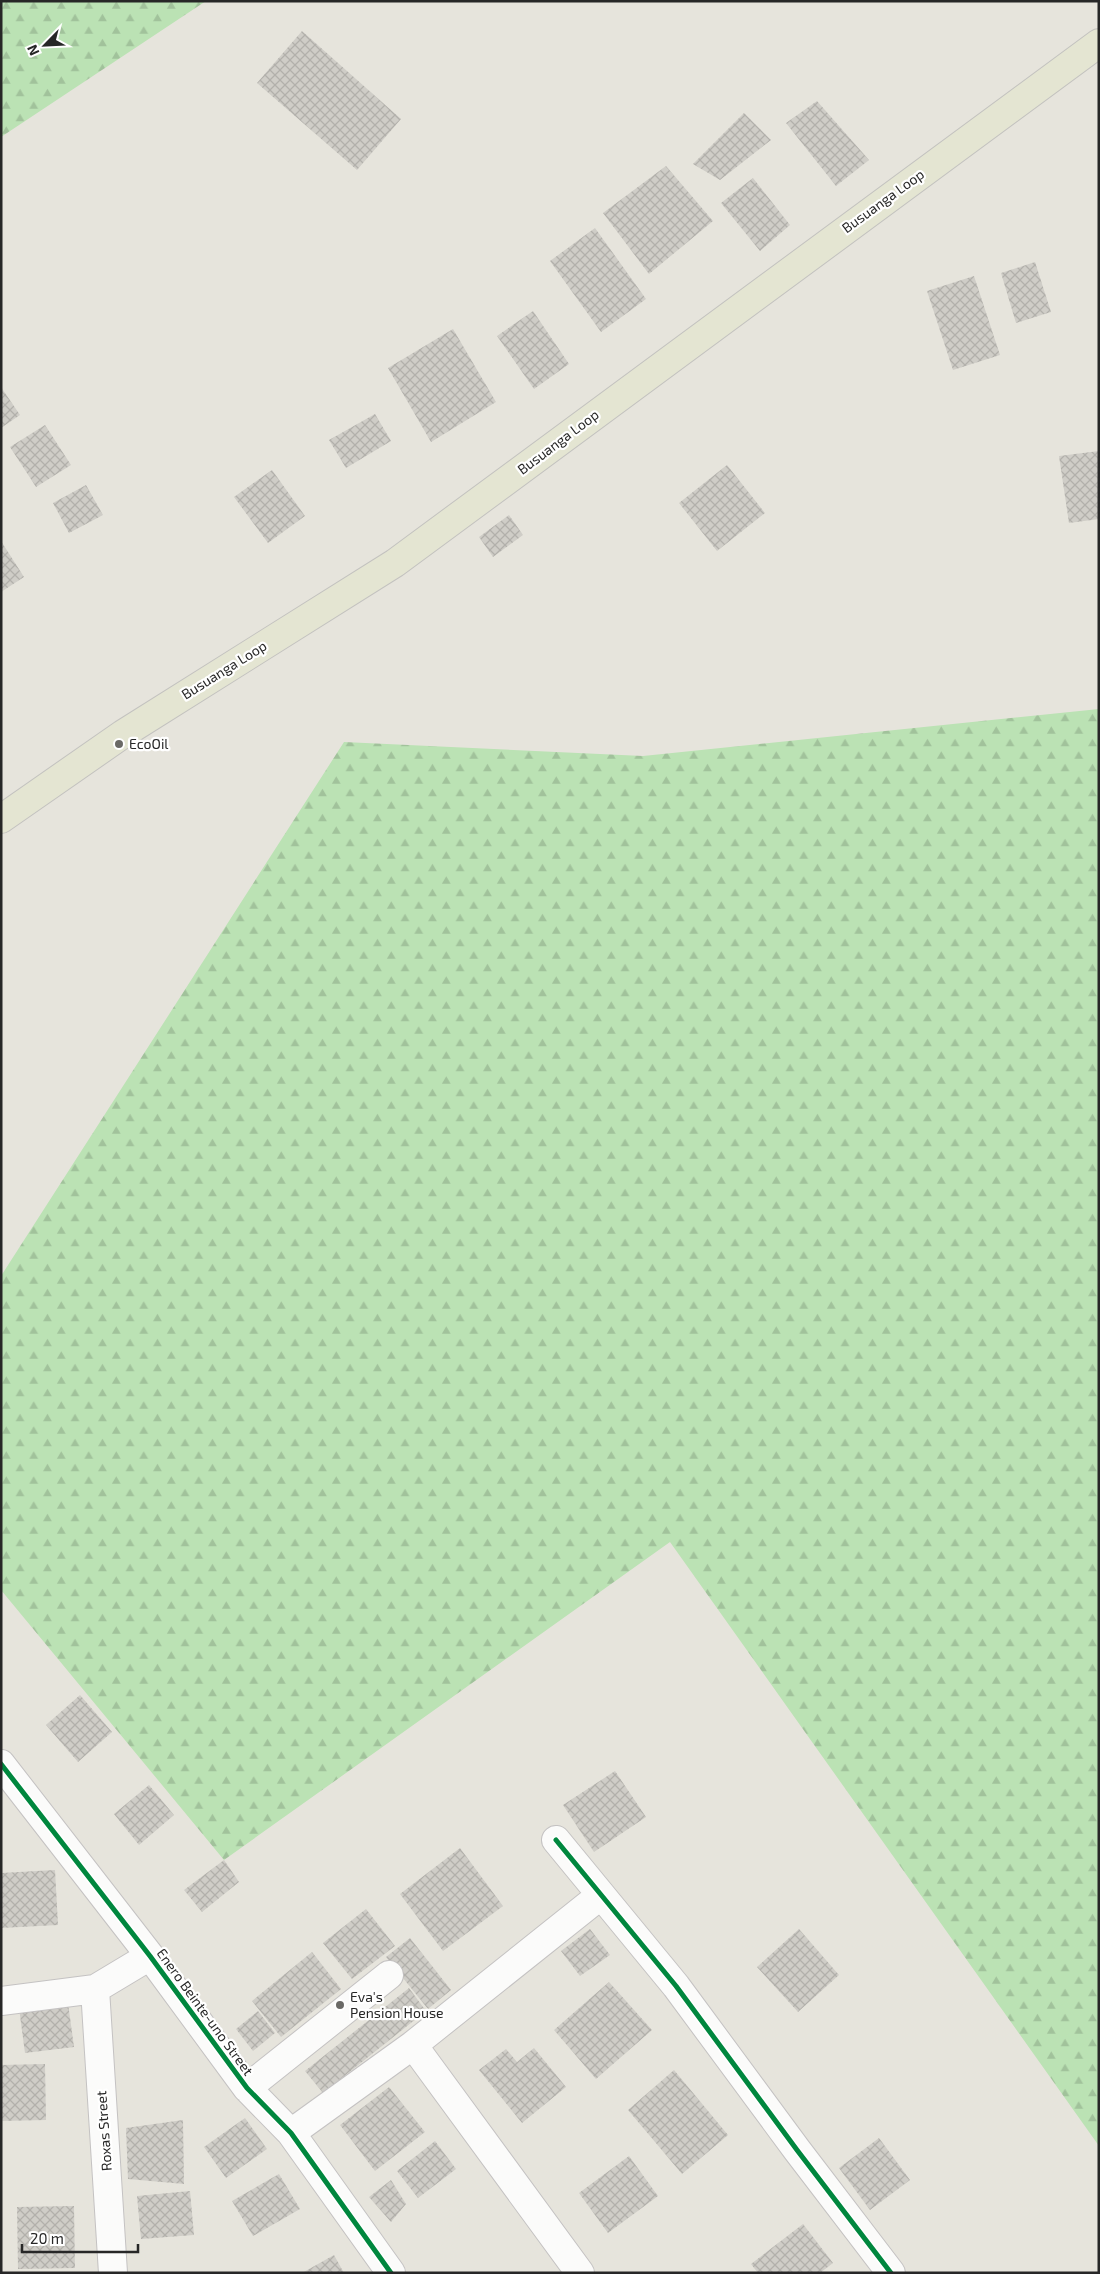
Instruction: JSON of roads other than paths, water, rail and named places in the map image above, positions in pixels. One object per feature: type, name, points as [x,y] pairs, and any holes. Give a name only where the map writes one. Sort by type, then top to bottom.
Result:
[{"type":"main road","name":"Busuanga Loop","points":[[1,818],[123,734],[395,563],[1099,43]]},
{"type":"street","name":"Enero Beinte-uno Street","points":[[1,1764],[150,1956],[247,2088],[291,2133],[391,2273]]},
{"type":"street","points":[[556,1840],[676,1986],[891,2273]]},
{"type":"street","points":[[291,2133],[413,2045],[600,1895]]},
{"type":"street","points":[[1,2000],[95,1989],[150,1956]]},
{"type":"street","points":[[247,2088],[389,1975]]},
{"type":"street","name":"Roxas Street","points":[[95,1989],[113,2273]]},
{"type":"street","points":[[413,2045],[580,2273]]},
{"type":"place","name":"EcoOil","points":[[119,744]]},
{"type":"place","name":"Eva's Pension House","points":[[340,2005]]}]
